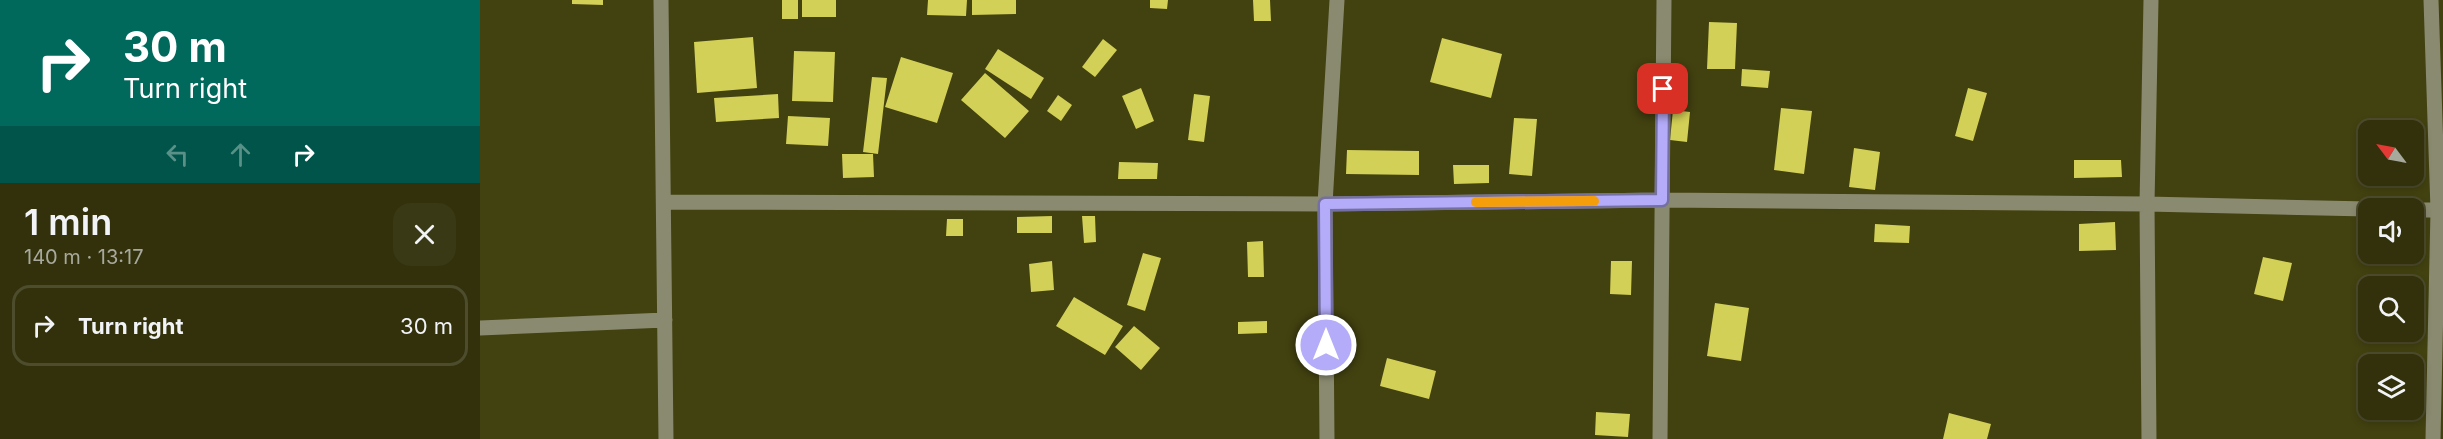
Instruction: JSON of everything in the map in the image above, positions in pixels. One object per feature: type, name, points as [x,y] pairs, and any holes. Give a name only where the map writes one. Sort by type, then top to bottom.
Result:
[{"type":"street","points":[[661,0],[666,439]]},
{"type":"street","points":[[1327,439],[1325,204],[1337,0]]},
{"type":"street","points":[[1660,439],[1664,0]]},
{"type":"street","points":[[2149,439],[2147,204],[2151,0]]},
{"type":"street","points":[[2431,0],[2440,210],[2433,439]]},
{"type":"street","points":[[664,202],[1325,204],[1662,200],[2147,204],[2358,209]]},
{"type":"street","points":[[2424,210],[2440,210]]},
{"type":"street","points":[[480,327],[665,320]]},
{"type":"building","points":[[572,0],[603,0],[603,5],[572,4]]},
{"type":"building","points":[[782,0],[798,0],[798,19],[782,19]]},
{"type":"building","points":[[802,0],[836,0],[836,17],[802,17]]},
{"type":"building","points":[[928,0],[967,0],[966,16],[927,15]]},
{"type":"building","points":[[972,0],[1016,0],[1016,14],[972,15]]},
{"type":"building","points":[[1150,0],[1168,0],[1167,9],[1150,8]]},
{"type":"building","points":[[1253,0],[1270,0],[1271,21],[1254,21]]},
{"type":"building","points":[[1709,22],[1737,23],[1735,69],[1707,69]]},
{"type":"building","points":[[753,37],[757,88],[697,93],[694,42]]},
{"type":"building","points":[[1442,38],[1502,54],[1491,98],[1430,82]]},
{"type":"building","points":[[1103,39],[1117,50],[1095,77],[1082,67]]},
{"type":"building","points":[[998,49],[1044,78],[1031,99],[985,69]]},
{"type":"building","points":[[794,51],[835,52],[833,102],[792,101]]},
{"type":"building","points":[[901,57],[953,73],[937,123],[885,107]]},
{"type":"building","points":[[1742,69],[1770,71],[1768,88],[1741,86]]},
{"type":"building","points":[[985,73],[1029,111],[1005,138],[961,100]]},
{"type":"building","points":[[872,77],[887,78],[878,154],[863,152]]},
{"type":"building","points":[[1141,88],[1154,121],[1136,129],[1122,96]]},
{"type":"building","points":[[1968,88],[1987,93],[1973,141],[1955,136]]},
{"type":"building","points":[[778,94],[779,118],[716,122],[714,98]]},
{"type":"building","points":[[1194,94],[1210,96],[1204,142],[1188,140]]},
{"type":"building","points":[[1058,95],[1072,105],[1061,121],[1047,111]]},
{"type":"building","points":[[1781,108],[1812,111],[1804,174],[1774,170]]},
{"type":"building","points":[[1673,110],[1690,112],[1687,142],[1670,140]]},
{"type":"building","points":[[788,116],[830,118],[828,146],[786,144]]},
{"type":"building","points":[[1514,118],[1537,119],[1532,176],[1509,174]]},
{"type":"building","points":[[1854,148],[1880,152],[1875,190],[1849,187]]},
{"type":"building","points":[[1347,150],[1419,151],[1419,175],[1346,174]]},
{"type":"building","points":[[842,154],[873,154],[874,177],[843,178]]},
{"type":"building","points":[[2074,160],[2121,160],[2122,177],[2074,178]]},
{"type":"building","points":[[1119,162],[1158,163],[1157,179],[1118,179]]},
{"type":"building","points":[[1453,165],[1489,165],[1489,183],[1454,184]]},
{"type":"building","points":[[1052,216],[1052,233],[1017,233],[1017,217]]},
{"type":"building","points":[[1082,216],[1095,216],[1096,242],[1084,243]]},
{"type":"building","points":[[947,219],[963,219],[963,236],[946,236]]},
{"type":"building","points":[[2115,222],[2116,250],[2079,251],[2079,224]]},
{"type":"building","points":[[1875,224],[1910,226],[1909,243],[1874,242]]},
{"type":"building","points":[[1263,241],[1264,277],[1248,277],[1247,242]]},
{"type":"building","points":[[1143,253],[1161,258],[1145,311],[1127,305]]},
{"type":"building","points":[[2263,257],[2292,263],[2283,301],[2254,294]]},
{"type":"building","points":[[1052,261],[1054,290],[1031,292],[1029,264]]},
{"type":"building","points":[[1611,261],[1632,261],[1631,295],[1610,294]]},
{"type":"building","points":[[1074,297],[1123,326],[1105,355],[1056,326]]},
{"type":"building","points":[[1715,303],[1749,308],[1741,361],[1707,356]]},
{"type":"building","points":[[1267,321],[1267,333],[1238,334],[1238,322]]},
{"type":"building","points":[[1134,326],[1160,348],[1141,370],[1115,347]]},
{"type":"building","points":[[1387,358],[1436,371],[1429,399],[1380,386]]},
{"type":"building","points":[[1596,412],[1630,414],[1628,437],[1595,435]]},
{"type":"building","points":[[1949,413],[1991,424],[1987,439],[1943,439]]},
{"type":"slow traffic","points":[[1476,202],[1594,201]]},
{"type":"route","points":[[1326,345],[1325,204],[1662,200],[1663,89]]}]
